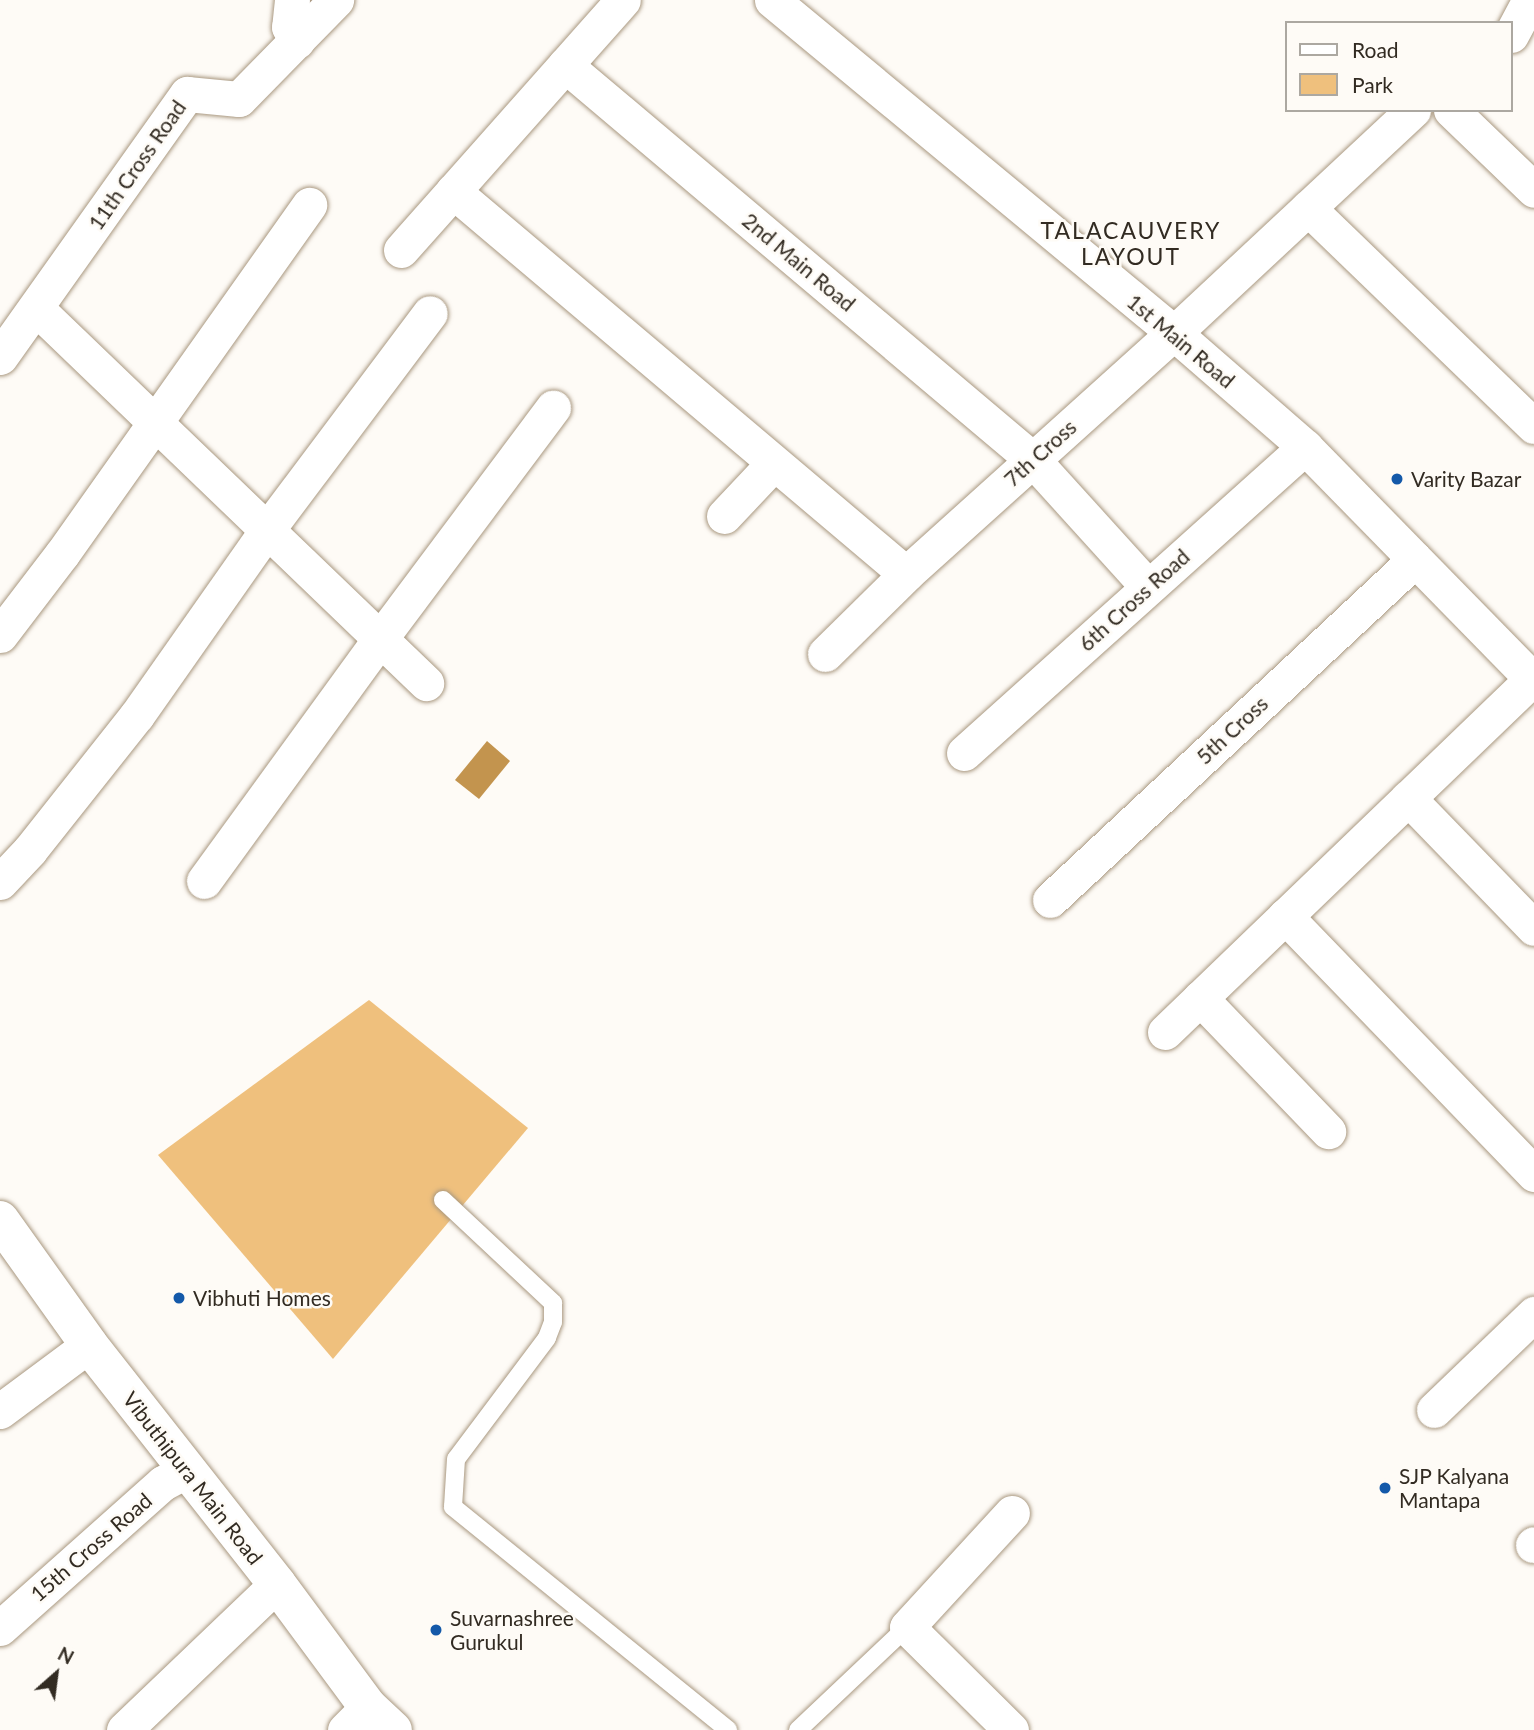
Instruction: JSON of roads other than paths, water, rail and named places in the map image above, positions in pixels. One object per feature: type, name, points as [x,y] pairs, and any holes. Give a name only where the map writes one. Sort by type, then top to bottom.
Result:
[{"type":"street","points":[[292,0],[289,27],[297,41]]},
{"type":"street","name":"11th Cross Road","points":[[0,357],[37,309],[187,94],[239,99],[337,0]]},
{"type":"street","points":[[401,250],[623,0]]},
{"type":"street","name":"1st Main Road","points":[[772,0],[1174,334],[1305,447],[1533,680]]},
{"type":"street","points":[[1513,31],[1530,0]]},
{"type":"street","name":"2nd Main Road","points":[[565,65],[1032,460],[1148,587]]},
{"type":"street","name":"7th Cross","points":[[825,654],[906,574],[1174,334],[1411,112]]},
{"type":"street","points":[[1462,114],[1534,190]]},
{"type":"street","points":[[453,191],[906,574]]},
{"type":"street","points":[[0,635],[309,205]]},
{"type":"street","points":[[1308,208],[1534,426]]},
{"type":"street","points":[[37,309],[426,683]]},
{"type":"street","points":[[0,882],[30,850],[137,715],[267,530],[430,313]]},
{"type":"street","points":[[204,881],[553,408]]},
{"type":"street","name":"6th Cross Road","points":[[964,753],[1305,447]]},
{"type":"street","points":[[724,516],[773,464]]},
{"type":"street","name":"5th Cross","points":[[1050,900],[1415,560]]},
{"type":"street","points":[[1165,1032],[1533,680]]},
{"type":"street","points":[[1408,798],[1534,928]]},
{"type":"street","points":[[1286,916],[1534,1174]]},
{"type":"street","points":[[1200,998],[1328,1130]]},
{"type":"street","name":"Vibuthipura Main Road","points":[[1,1223],[89,1345],[277,1584],[369,1722]]},
{"type":"street","points":[[1434,1410],[1534,1314]]},
{"type":"street","points":[[0,1411],[89,1345]]},
{"type":"street","name":"15th Cross Road","points":[[0,1628],[163,1483],[186,1471]]},
{"type":"street","points":[[1011,1730],[907,1627],[1013,1513]]},
{"type":"street","points":[[124,1730],[277,1584]]},
{"type":"lane","points":[[443,1200],[553,1303],[553,1322],[547,1338],[456,1459],[453,1507],[728,1730]]},
{"type":"lane","points":[[798,1730],[907,1627]]},
{"type":"place","name":"Varity Bazar","points":[[1397,479]]},
{"type":"place","name":"Vibhuti Homes","points":[[179,1298]]},
{"type":"place","name":"SJP Kalyana Mantapa","points":[[1385,1488]]},
{"type":"place","name":"Suvarnashree Gurukul","points":[[436,1630]]},
{"type":"district","name":"TALACAUVERY LAYOUT","points":[[1131,243]]}]
